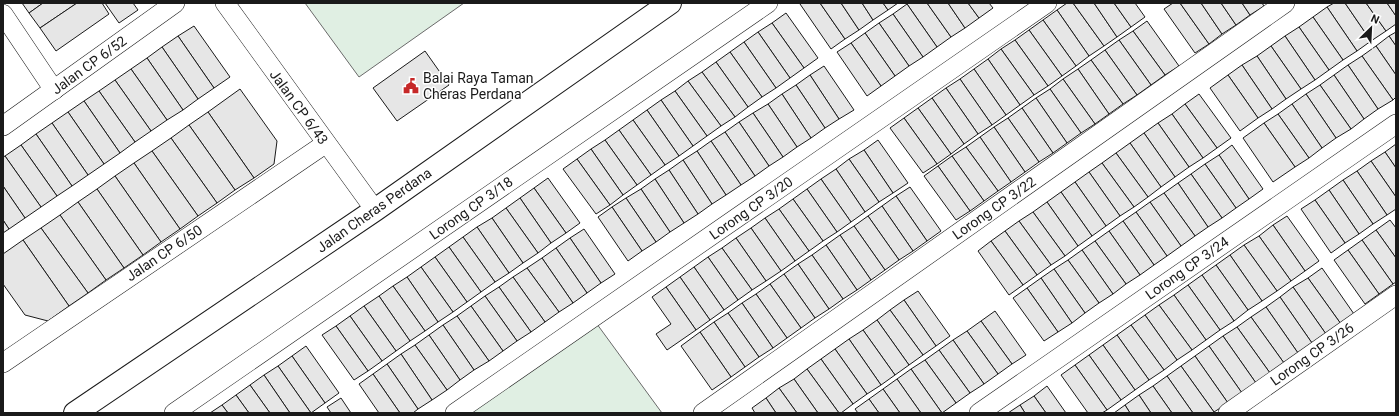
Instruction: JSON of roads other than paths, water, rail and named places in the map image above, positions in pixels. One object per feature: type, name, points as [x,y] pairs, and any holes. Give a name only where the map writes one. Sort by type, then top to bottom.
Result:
[{"type":"street","name":"Jalan CP 6/52","points":[[3,126],[175,3]]},
{"type":"street","name":"Jalan CP 6/43","points":[[225,3],[325,144],[375,210]]},
{"type":"street","name":"Jalan Cheras Perdana","points":[[75,413],[375,210],[670,3]]},
{"type":"street","name":"Lorong CP 3/18","points":[[174,413],[768,3]]},
{"type":"street","name":"Lorong CP 3/20","points":[[455,413],[1047,3]]},
{"type":"street","name":"Lorong CP 3/22","points":[[703,413],[1285,3]]},
{"type":"street","points":[[3,14],[54,90]]},
{"type":"street","name":"Lorong CP 3/24","points":[[979,413],[1396,124]]},
{"type":"street","name":"Jalan CP 6/50","points":[[6,354],[325,144]]},
{"type":"street","name":"Lorong CP 3/26","points":[[1228,413],[1396,295]]},
{"type":"place","name":"Balai Raya Taman Cheras Perdana","points":[[411,86]]}]
